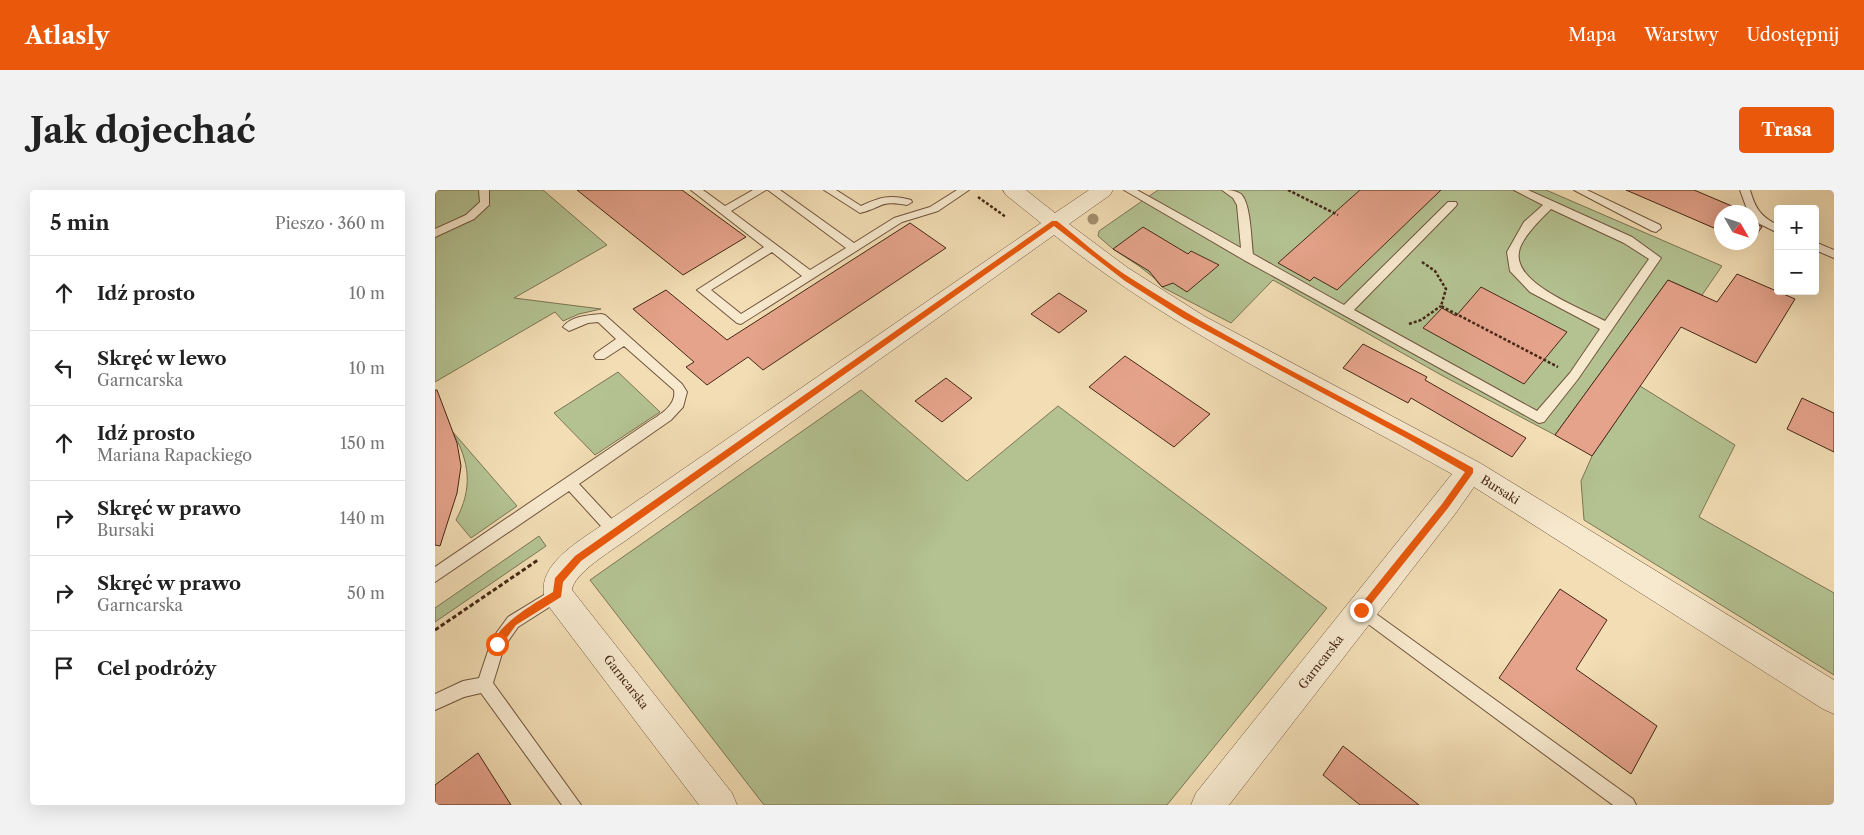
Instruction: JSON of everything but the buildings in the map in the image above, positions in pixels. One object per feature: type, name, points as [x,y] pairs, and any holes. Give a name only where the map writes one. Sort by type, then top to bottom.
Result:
[{"type":"street","name":"Bursaki","points":[[1013,190],[1120,274],[1179,312],[1219,336],[1410,436],[1470,471],[1834,698]]},
{"type":"street","points":[[568,574],[615,532],[1103,190]]},
{"type":"street","name":"Garncarska","points":[[1208,805],[1445,506],[1470,471]]},
{"type":"street","name":"Garncarska","points":[[568,574],[720,805]]},
{"type":"lane","points":[[435,233],[471,217],[485,203],[484,190]]},
{"type":"lane","points":[[696,190],[810,276]]},
{"type":"lane","points":[[724,211],[761,190]]},
{"type":"lane","points":[[773,190],[854,248]]},
{"type":"lane","points":[[829,190],[860,210],[881,200],[891,199],[907,202]]},
{"type":"lane","points":[[889,190],[924,214]]},
{"type":"lane","points":[[772,247],[703,290],[741,320],[898,220],[934,210],[965,190]]},
{"type":"lane","points":[[1129,190],[1539,418],[1573,376],[1655,258],[1628,240],[1519,190]]},
{"type":"lane","points":[[1227,190],[1237,196],[1242,205],[1248,257]]},
{"type":"lane","points":[[1579,190],[1656,228]]},
{"type":"lane","points":[[1745,190],[1749,209],[1765,223],[1774,227]]},
{"type":"lane","points":[[1345,311],[1452,204]]},
{"type":"lane","points":[[1550,204],[1528,225],[1513,252],[1515,271],[1534,289],[1607,328]]},
{"type":"lane","points":[[1819,248],[1834,254]]},
{"type":"lane","points":[[435,574],[669,414],[681,399],[681,392],[678,387],[601,318],[586,319],[569,327]]},
{"type":"lane","points":[[600,356],[625,339]]},
{"type":"lane","points":[[570,483],[615,532]]},
{"type":"lane","points":[[485,685],[497,644],[513,622],[568,574]]},
{"type":"lane","points":[[1361,610],[1627,805]]},
{"type":"lane","points":[[435,702],[463,689],[485,685]]},
{"type":"lane","points":[[485,685],[572,805]]},
{"type":"path","points":[[1288,190],[1338,215]]},
{"type":"path","points":[[975,195],[1006,217]]},
{"type":"path","points":[[1378,329],[1421,320],[1441,306],[1446,289],[1435,271],[1405,251]]},
{"type":"path","points":[[1441,306],[1573,376]]},
{"type":"path","points":[[435,630],[540,558],[568,574]]},
{"type":"green space","points":[[435,190],[543,190],[607,245],[514,298],[601,309],[579,314],[563,321],[555,312],[435,382]]},
{"type":"green space","points":[[1158,190],[1546,190],[1722,266],[1702,295],[1668,280],[1555,435],[1443,376],[1273,280],[1231,323],[1162,287],[1153,277],[1098,236],[1099,231]]},
{"type":"green space","points":[[618,372],[660,412],[595,455],[554,413]]},
{"type":"green space","points":[[1640,386],[1735,445],[1699,517],[1834,593],[1834,675],[1584,520],[1581,481],[1592,456]]},
{"type":"green space","points":[[861,390],[967,481],[1058,406],[1327,608],[1167,805],[764,805],[590,580]]},
{"type":"green space","points":[[452,431],[517,506],[471,538],[456,520],[465,497],[467,475],[463,453]]},
{"type":"green space","points":[[539,536],[546,546],[435,622],[435,608]]},
{"type":"route","points":[[497,644],[513,622],[557,594],[558,580],[578,559],[1054,223],[1127,279],[1185,316],[1219,336],[1410,436],[1470,471],[1445,506],[1361,610]]}]
